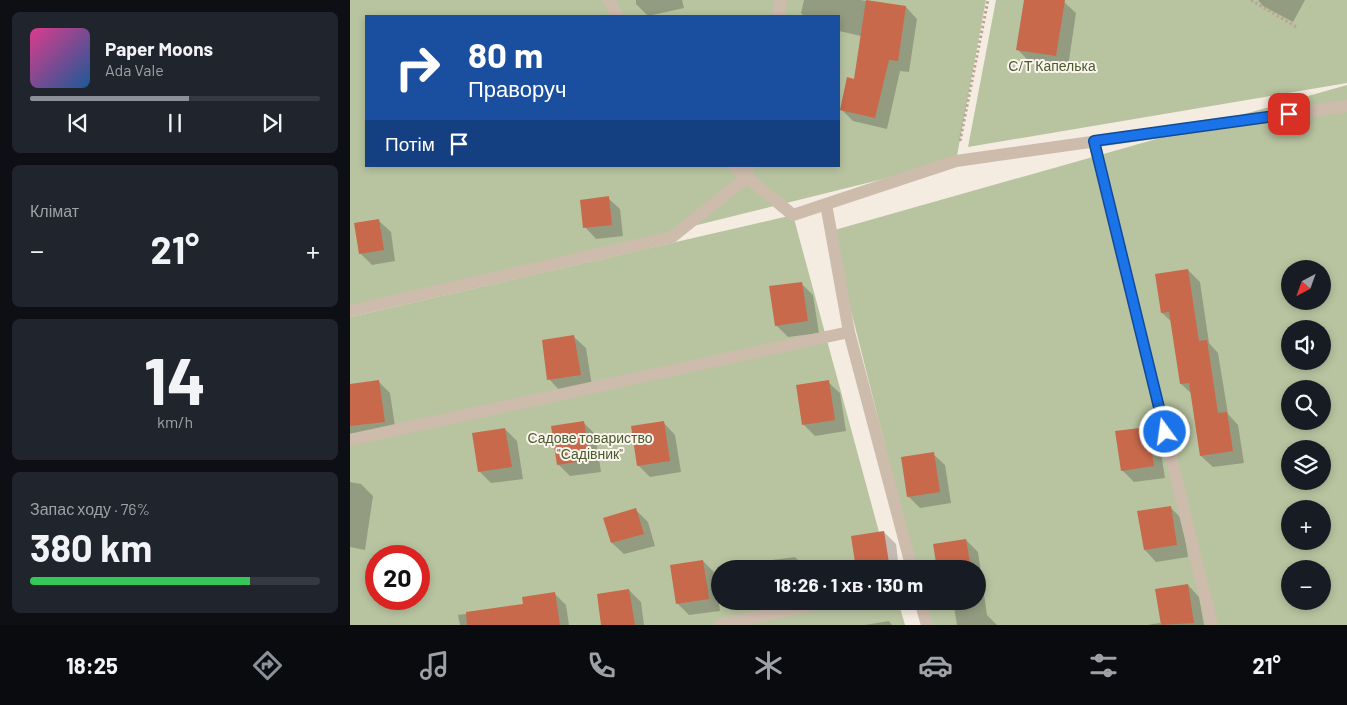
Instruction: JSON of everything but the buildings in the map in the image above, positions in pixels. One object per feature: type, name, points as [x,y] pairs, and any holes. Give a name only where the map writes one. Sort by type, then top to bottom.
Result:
[{"type":"lane","points":[[609,0],[616,15]]},
{"type":"lane","points":[[778,15],[781,0]]},
{"type":"lane","points":[[735,167],[747,172],[793,215],[956,161],[1347,106]]},
{"type":"lane","points":[[1094,141],[1212,625]]},
{"type":"lane","points":[[350,311],[672,237],[747,172]]},
{"type":"lane","points":[[826,204],[848,332],[910,560]]},
{"type":"lane","points":[[350,440],[848,332]]},
{"type":"lane","points":[[719,625],[790,610]]},
{"type":"lane","points":[[923,610],[927,625]]},
{"type":"path","points":[[956,161],[988,0]]},
{"type":"path","points":[[1251,0],[1298,28]]},
{"type":"green space","points":[[350,0],[986,0],[956,161],[350,311]]},
{"type":"green space","name":"С/Т Капелька","points":[[996,0],[1347,0],[1347,83],[968,147]]},
{"type":"green space","points":[[1347,85],[1347,625],[931,625],[927,610],[986,610],[986,560],[914,560],[831,231]]},
{"type":"green space","name":"Садове товариство \"Садівник\"","points":[[793,215],[887,560],[711,560],[711,610],[901,610],[905,625],[350,625],[350,317]]},
{"type":"route","points":[[1165,432],[1094,141],[1289,114]]}]
